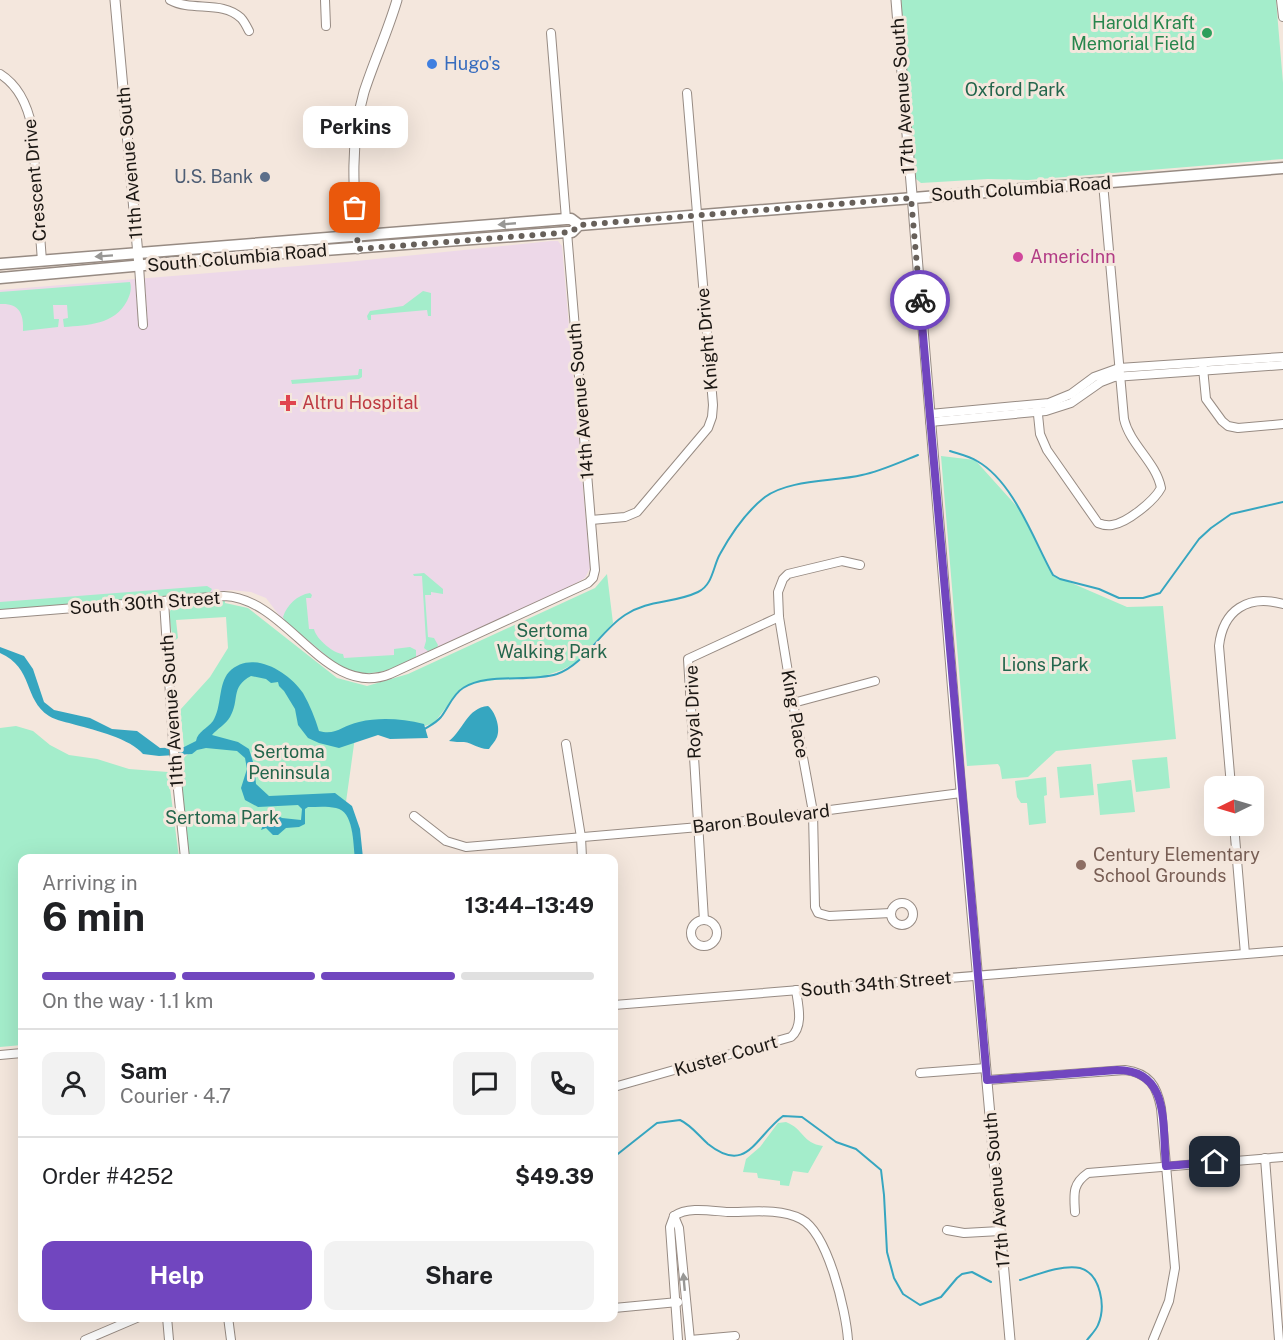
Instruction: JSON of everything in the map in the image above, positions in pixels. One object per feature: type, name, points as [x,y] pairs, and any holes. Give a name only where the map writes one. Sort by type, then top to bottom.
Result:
[{"type":"main road","name":"South Columbia Road","points":[[0,278],[572,232],[579,225],[697,214],[1281,167]]},
{"type":"main road","name":"South Columbia Road","points":[[0,264],[566,219],[571,219],[579,225]]},
{"type":"main road","points":[[533,234],[557,227],[566,219]]},
{"type":"street","name":"11th Avenue South","points":[[115,0],[143,325]]},
{"type":"street","points":[[170,0],[177,4],[209,6],[226,10],[241,18],[249,31]]},
{"type":"street","points":[[325,0],[326,26]]},
{"type":"street","points":[[358,249],[353,162],[358,118],[364,92],[390,24],[396,0]]},
{"type":"street","name":"17th Avenue South","points":[[896,0],[961,793],[1010,1340]]},
{"type":"street","points":[[1281,0],[1283,17]]},
{"type":"street","points":[[550,33],[566,219]]},
{"type":"street","name":"Crescent Drive","points":[[0,74],[18,92],[29,110],[42,261]]},
{"type":"street","name":"Knight Drive","points":[[591,520],[625,517],[637,512],[708,428],[712,417],[713,405],[687,93]]},
{"type":"street","points":[[1037,409],[1040,434],[1047,450],[1098,523],[1109,526],[1119,524],[1155,498],[1161,488],[1159,477],[1126,429],[1103,183]]},
{"type":"street","name":"14th Avenue South","points":[[567,232],[596,570]]},
{"type":"street","points":[[1203,367],[1283,357]]},
{"type":"street","points":[[930,418],[1037,409],[1060,400],[1094,377],[1119,372],[1283,365]]},
{"type":"street","points":[[1203,367],[1206,399],[1228,426],[1238,428],[1283,424]]},
{"type":"street","name":"King Place","points":[[860,565],[842,561],[788,574],[783,579],[778,592],[779,616],[813,812],[815,906],[818,913],[829,916],[891,914]]},
{"type":"street","name":"South 30th Street","points":[[0,614],[224,596],[248,600],[275,618],[332,667],[356,677],[374,678],[390,674],[588,583],[596,570]]},
{"type":"street","name":"11th Avenue South","points":[[164,601],[175,761],[185,854]]},
{"type":"street","points":[[1230,776],[1219,646],[1220,634],[1228,617],[1239,607],[1258,601],[1283,604]]},
{"type":"street","name":"Royal Drive","points":[[699,827],[688,659],[779,616]]},
{"type":"street","points":[[793,703],[874,681]]},
{"type":"street","points":[[566,744],[582,854]]},
{"type":"street","name":"Baron Boulevard","points":[[414,816],[446,841],[466,847],[699,827],[961,793]]},
{"type":"street","points":[[699,827],[704,920]]},
{"type":"street","points":[[1235,836],[1245,954]]},
{"type":"street","name":"South 34th Street","points":[[618,1005],[1283,951]]},
{"type":"street","name":"Kuster Court","points":[[618,1086],[791,1036],[798,1027],[796,990]]},
{"type":"street","points":[[0,1055],[18,1053]]},
{"type":"street","points":[[920,1073],[986,1068]]},
{"type":"street","points":[[987,1080],[1117,1070],[1136,1071],[1151,1082],[1158,1093],[1174,1268],[1169,1301],[1153,1340]]},
{"type":"street","points":[[1075,1212],[1074,1192],[1079,1179],[1088,1173],[1283,1156]]},
{"type":"street","points":[[1265,1158],[1279,1340]]},
{"type":"street","points":[[678,1340],[670,1227],[674,1216],[679,1213],[703,1211],[774,1213],[791,1215],[803,1220],[814,1230],[832,1270],[844,1311],[848,1340]]},
{"type":"street","points":[[674,1216],[679,1228],[690,1340],[735,1336]]},
{"type":"street","points":[[947,1230],[964,1233],[1000,1231]]},
{"type":"street","points":[[618,1308],[686,1301]]},
{"type":"street","points":[[85,1340],[127,1322]]},
{"type":"street","points":[[167,1322],[169,1340]]},
{"type":"street","points":[[229,1322],[231,1340]]},
{"type":"shaded area","name":"Altru Hospital","points":[[558,241],[562,246],[590,568],[585,578],[560,592],[396,667],[330,660],[282,619],[266,598],[251,592],[231,590],[0,617],[0,290],[347,262]]},
{"type":"green space","name":"Oxford Park","points":[[901,0],[1276,0],[1283,83],[1283,159],[1028,180],[988,179],[921,183],[916,179]]},
{"type":"green space","points":[[130,282],[130,294],[122,309],[108,319],[91,324],[64,327],[63,319],[68,318],[67,305],[53,305],[54,319],[59,319],[58,327],[23,331],[19,310],[12,305],[0,304],[0,292]]},
{"type":"green space","points":[[423,291],[431,293],[431,316],[428,316],[427,310],[371,315],[371,320],[368,320],[367,316],[370,311],[403,306]]},
{"type":"green space","points":[[359,369],[362,369],[362,377],[359,379],[292,384],[291,380],[358,375]]},
{"type":"green space","name":"Lions Park","points":[[941,456],[975,460],[1021,511],[1053,575],[1127,607],[1163,606],[1176,739],[1056,751],[1028,777],[1002,779],[998,764],[967,766]]},
{"type":"green space","points":[[424,573],[443,589],[443,594],[431,592],[431,595],[425,595],[428,637],[434,638],[438,645],[437,648],[428,651],[424,648],[426,641],[422,576],[413,574]]},
{"type":"green space","points":[[607,574],[613,623],[575,663],[538,678],[495,680],[461,688],[434,723],[400,734],[356,730],[346,802],[357,854],[185,854],[176,765],[199,744],[184,747],[180,710],[210,677],[228,648],[226,617],[176,620],[178,638],[173,642],[169,614],[173,604],[225,600],[225,603],[248,608],[337,678],[367,686],[408,674],[595,588]]},
{"type":"green space","points":[[207,586],[212,589],[209,594],[0,611],[0,602]]},
{"type":"green space","points":[[310,593],[311,598],[306,598],[309,629],[314,629],[330,649],[343,654],[344,658],[394,655],[394,649],[410,647],[416,650],[416,657],[380,672],[362,673],[341,668],[283,617],[293,601]]},
{"type":"green space","points":[[16,726],[33,731],[50,745],[69,755],[97,759],[129,769],[168,772],[178,854],[18,854],[18,1045],[0,1047],[0,728]]},
{"type":"green space","points":[[1167,757],[1170,788],[1136,792],[1132,760]]},
{"type":"green space","points":[[1091,764],[1094,795],[1060,798],[1057,767]]},
{"type":"green space","points":[[1046,777],[1047,795],[1044,796],[1046,823],[1029,825],[1027,803],[1021,803],[1017,797],[1015,781]]},
{"type":"green space","points":[[1131,780],[1135,812],[1100,815],[1097,784]]},
{"type":"green space","points":[[786,1122],[811,1142],[823,1146],[808,1173],[793,1171],[789,1186],[780,1185],[780,1181],[758,1178],[757,1173],[743,1172],[746,1159],[760,1147],[778,1123]]},
{"type":"water","points":[[0,647],[24,656],[33,669],[44,702],[54,710],[90,718],[112,729],[137,731],[160,748],[184,747],[196,741],[216,715],[221,689],[229,672],[238,665],[248,662],[269,666],[288,677],[303,693],[319,731],[330,732],[353,723],[392,719],[424,724],[428,738],[390,739],[378,735],[339,748],[319,743],[308,738],[298,725],[295,709],[278,682],[271,683],[266,679],[251,676],[240,685],[230,717],[212,735],[238,742],[249,749],[256,784],[269,796],[335,793],[352,806],[360,829],[363,854],[355,854],[349,821],[342,810],[308,807],[305,809],[305,824],[299,827],[286,828],[278,835],[273,835],[266,828],[261,830],[264,823],[275,814],[282,818],[301,820],[302,809],[298,805],[258,807],[245,800],[241,788],[247,769],[245,758],[237,751],[206,748],[192,754],[159,756],[143,754],[122,740],[49,716],[35,701],[18,667],[11,659],[0,653]]},
{"type":"water","points":[[488,706],[498,725],[497,737],[489,749],[449,741],[470,715]]},
{"type":"waterway","points":[[950,451],[977,461],[990,470],[1002,483],[1021,512],[1053,575],[1099,589],[1119,598],[1143,598],[1160,593],[1199,539],[1211,528],[1231,514],[1283,502]]},
{"type":"waterway","points":[[423,730],[439,719],[453,697],[463,688],[484,680],[534,678],[557,674],[576,663],[625,615],[643,606],[689,596],[703,589],[710,580],[720,554],[740,523],[758,503],[775,491],[799,484],[869,473],[918,455]]},
{"type":"waterway","points":[[618,1154],[657,1123],[680,1120],[708,1144],[721,1153],[732,1156],[750,1150],[783,1116],[802,1117],[836,1142],[856,1149],[881,1170],[887,1252],[894,1278],[903,1294],[920,1305],[941,1297],[962,1274],[972,1272],[991,1282]]},
{"type":"waterway","points":[[1020,1280],[1066,1267],[1087,1271],[1097,1284],[1102,1309],[1097,1327],[1087,1340]]},
{"type":"way so far","points":[[355,208],[358,249],[572,232],[579,225],[697,214],[911,198],[920,300]]},
{"type":"place","name":"Harold Kraft Memorial Field","points":[[1207,33]]},
{"type":"place","name":"Hugo's","points":[[432,64]]},
{"type":"place","name":"U.S. Bank","points":[[265,177]]},
{"type":"place","name":"Perkins","points":[[355,208]]},
{"type":"place","name":"AmericInn","points":[[1018,257]]},
{"type":"place","name":"Altru Hospital","points":[[288,403]]},
{"type":"place","name":"Century Elementary School Grounds","points":[[1081,865]]},
{"type":"route","points":[[920,300],[987,1080],[1117,1070],[1136,1071],[1151,1082],[1158,1093],[1166,1166],[1215,1162]]},
{"type":"park label","name":"Sertoma Walking Park","points":[[552,641]]},
{"type":"park label","name":"Sertoma Peninsula","points":[[289,762]]},
{"type":"park label","name":"Sertoma Park","points":[[222,818]]}]
